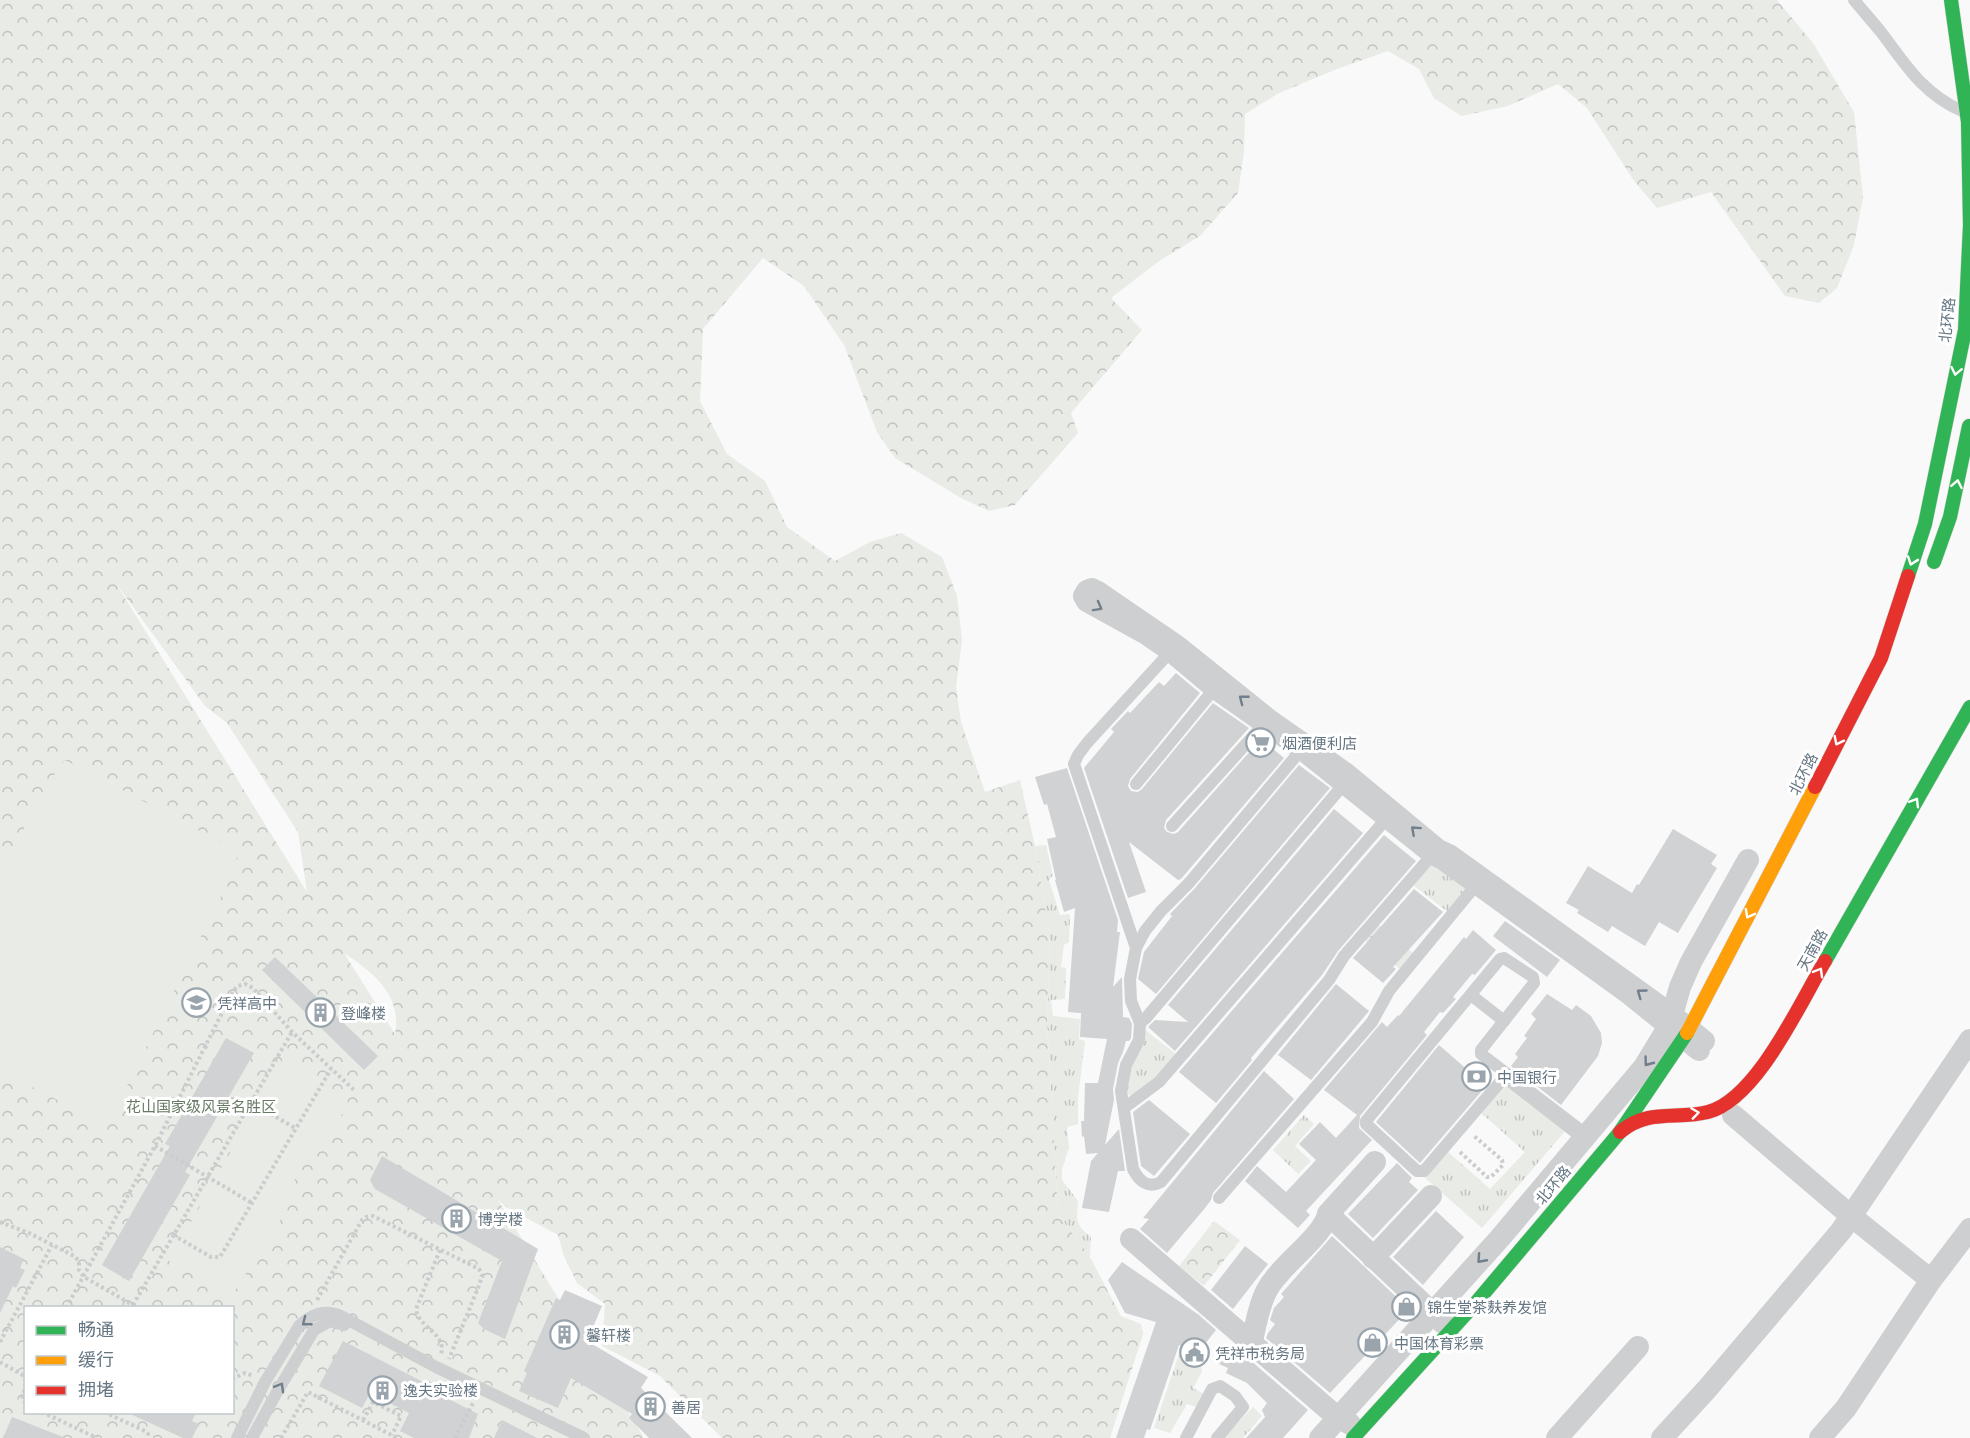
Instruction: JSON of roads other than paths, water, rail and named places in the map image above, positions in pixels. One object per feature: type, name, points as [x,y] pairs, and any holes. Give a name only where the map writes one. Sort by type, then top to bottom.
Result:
[{"type":"main road","name":"北环路","points":[[1356,1434],[1450,1330],[1620,1132],[1690,1037],[1881,658],[1925,524],[1965,330],[1970,225],[1968,113],[1951,0]]},
{"type":"main road","points":[[1929,576],[1960,517],[1970,419]]},
{"type":"main road","name":"天南路","points":[[1620,1132],[1637,1121],[1652,1117],[1716,1110],[1741,1091],[1753,1078],[1782,1035],[1970,707]]},
{"type":"main road","name":"天南路","points":[[1728,1118],[1760,1087],[1792,1042],[1970,733]]},
{"type":"main road","points":[[1639,1136],[1663,1104]]},
{"type":"street","points":[[1925,524],[1960,517]]},
{"type":"street","points":[[1092,589],[1098,592],[1162,635],[1269,720],[1345,773],[1438,850],[1449,855],[1690,1037],[1433,854],[1302,749],[1264,724],[1171,651],[1145,633],[1087,601],[1084,596],[1087,591],[1092,589]]},
{"type":"street","points":[[1690,1037],[1680,987],[1691,962],[1748,860]]},
{"type":"street","points":[[1320,1438],[1500,1238],[1644,1067],[1690,1037]]},
{"type":"street","points":[[1662,1438],[1707,1389],[1841,1231],[1970,1040]]},
{"type":"street","points":[[1728,1118],[1931,1280]]},
{"type":"street","points":[[1251,1344],[1266,1290],[1281,1270],[1317,1232],[1328,1214],[1376,1162]]},
{"type":"street","points":[[1373,1258],[1431,1196]]},
{"type":"street","points":[[1328,1214],[1450,1330]]},
{"type":"street","points":[[1820,1438],[1845,1408],[1931,1280],[1970,1229]]},
{"type":"street","points":[[1500,1238],[1526,1242]]},
{"type":"street","points":[[1131,1239],[1356,1434]]},
{"type":"street","points":[[1557,1438],[1638,1347]]},
{"type":"street","points":[[1394,1355],[1424,1359]]},
{"type":"lane","points":[[1854,0],[1917,81],[1944,103],[1968,113]]},
{"type":"lane","points":[[1136,948],[1074,764],[1087,743],[1171,651]]},
{"type":"lane","points":[[1136,784],[1215,687]]},
{"type":"lane","points":[[1172,826],[1264,724]]},
{"type":"lane","points":[[1302,749],[1189,883],[1161,911],[1145,931],[1136,948],[1130,979],[1131,1001],[1140,1023],[1139,1040],[1126,1065],[1121,1085],[1133,1169],[1142,1182],[1157,1184],[1161,1182],[1329,981],[1344,956],[1433,854]]},
{"type":"lane","points":[[1140,1023],[1344,784]]},
{"type":"lane","points":[[1124,1108],[1159,1082],[1387,818]]},
{"type":"lane","points":[[1219,1198],[1372,1022],[1389,991],[1476,885]]},
{"type":"lane","points":[[1500,959],[1507,959],[1533,977],[1534,983],[1481,1050],[1481,1054],[1586,1137],[1507,1079],[1501,1081],[1424,1171],[1417,1171],[1366,1124],[1366,1121],[1500,959]]},
{"type":"lane","points":[[1471,995],[1504,1021]]},
{"type":"lane","points":[[237,1438],[265,1382],[299,1326],[305,1320],[322,1312],[330,1312],[440,1369],[584,1438]]},
{"type":"lane","points":[[252,1438],[314,1330],[330,1321],[338,1322],[564,1438]]},
{"type":"lane","points":[[1186,1438],[1212,1389],[1220,1386],[1235,1396],[1243,1407],[1217,1438]]},
{"type":"place","name":"烟酒便利店","points":[[1261,743]]},
{"type":"place","name":"凭祥高中","points":[[196,1003]]},
{"type":"place","name":"登峰楼","points":[[320,1013]]},
{"type":"place","name":"中国银行","points":[[1476,1077]]},
{"type":"place","name":"博学楼","points":[[457,1219]]},
{"type":"place","name":"锦生堂茶麸养发馆","points":[[1406,1307]]},
{"type":"place","name":"馨轩楼","points":[[565,1335]]},
{"type":"place","name":"中国体育彩票","points":[[1373,1343]]},
{"type":"place","name":"凭祥市税务局","points":[[1194,1353]]},
{"type":"place","name":"逸夫实验楼","points":[[382,1390]]},
{"type":"place","name":"善居","points":[[650,1407]]},
{"type":"park label","name":"花山国家级风景名胜区","points":[[201,1106]]}]
